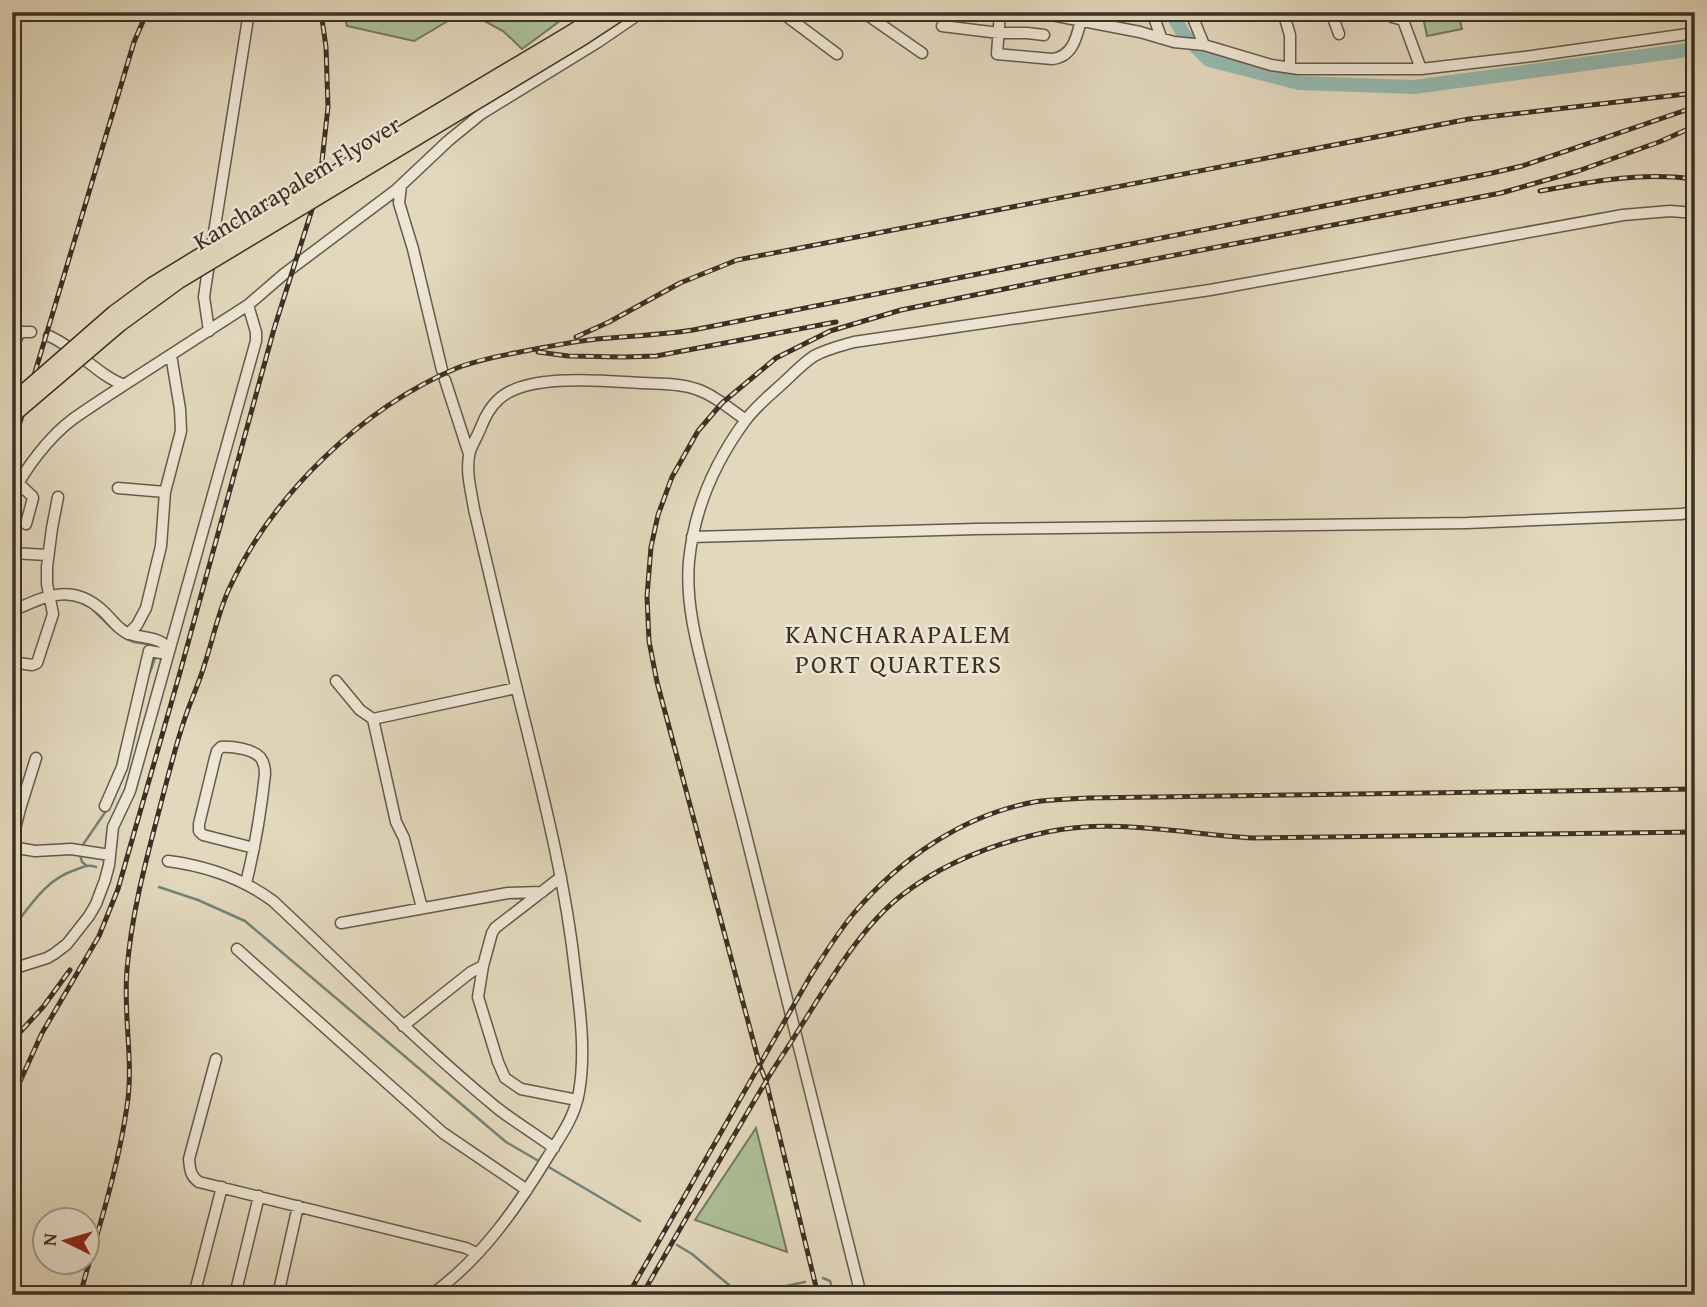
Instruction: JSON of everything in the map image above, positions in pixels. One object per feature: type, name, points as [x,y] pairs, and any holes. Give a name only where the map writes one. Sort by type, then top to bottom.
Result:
[{"type":"main road","name":"Kancharapalem Flyover","points":[[12,402],[114,313],[152,285],[602,12]]},
{"type":"main road","name":"Kancharapalem Flyover","points":[[12,416],[120,324],[179,281],[622,12]]},
{"type":"street","points":[[12,20],[27,12]]},
{"type":"street","points":[[209,331],[204,297],[249,12]]},
{"type":"street","points":[[12,496],[18,483],[40,454],[68,424],[248,305],[284,274],[401,185],[481,114],[642,12]]},
{"type":"street","points":[[781,12],[837,54]]},
{"type":"street","points":[[863,12],[922,53]]},
{"type":"street","points":[[1000,12],[997,54],[1058,59],[1072,47],[1082,20],[1090,14],[1101,12]]},
{"type":"street","points":[[1027,33],[1030,12]]},
{"type":"street","points":[[1036,12],[1161,37],[1174,42],[1201,45],[1271,65],[1309,69],[1421,69],[1532,57],[1695,33]]},
{"type":"street","points":[[1152,12],[1161,37]]},
{"type":"street","points":[[1191,12],[1201,45]]},
{"type":"street","points":[[1283,12],[1290,35],[1290,68]]},
{"type":"street","points":[[1331,12],[1339,34]]},
{"type":"street","points":[[1390,12],[1395,19],[1401,16],[1421,69]]},
{"type":"street","points":[[942,26],[1045,35]]},
{"type":"street","points":[[401,185],[399,204],[444,375],[469,454]]},
{"type":"street","points":[[386,197],[399,204]]},
{"type":"street","points":[[861,1295],[690,607],[688,584],[697,514],[718,464],[746,420],[811,358],[826,350],[854,342],[1210,290],[1623,215],[1670,211],[1695,213]]},
{"type":"street","points":[[12,969],[47,958],[67,944],[89,916],[105,880],[113,827],[130,791],[165,651],[256,341],[248,305]]},
{"type":"street","points":[[12,346],[20,332],[32,332]]},
{"type":"street","points":[[49,336],[63,342],[113,381],[124,385]]},
{"type":"street","points":[[128,634],[137,625],[146,608],[161,547],[165,492],[180,439],[180,409],[171,355]]},
{"type":"street","points":[[431,1295],[477,1253],[535,1178],[573,1113],[581,1066],[580,1009],[570,926],[561,877],[474,509],[468,475],[469,454],[483,421],[499,398],[509,391],[527,385],[590,380],[685,386],[708,394],[746,420]]},
{"type":"street","points":[[18,483],[33,498],[26,524]]},
{"type":"street","points":[[118,488],[165,492]]},
{"type":"street","points":[[12,662],[32,665],[37,663],[53,614],[46,580],[47,555],[58,497]]},
{"type":"street","points":[[692,537],[976,529],[1466,523],[1682,514],[1695,511]]},
{"type":"street","points":[[12,553],[47,555]]},
{"type":"street","points":[[12,611],[60,593],[82,596],[101,609],[117,627],[128,634],[161,641],[165,651]]},
{"type":"street","points":[[105,806],[122,766],[149,652],[165,651]]},
{"type":"street","points":[[336,681],[360,710],[373,719],[397,822],[404,838],[422,908]]},
{"type":"street","points":[[373,719],[516,688]]},
{"type":"street","points":[[246,883],[254,848],[265,774],[258,755],[232,747],[221,747],[215,758],[199,831],[203,835],[254,848]]},
{"type":"street","points":[[12,841],[36,758]]},
{"type":"street","points":[[12,847],[35,851],[80,850],[110,860]]},
{"type":"street","points":[[168,861],[186,863],[230,876],[273,901],[403,1026],[504,1114],[552,1151]]},
{"type":"street","points":[[561,877],[495,928],[477,992],[505,1078],[521,1089],[577,1100]]},
{"type":"street","points":[[341,923],[508,893],[541,892]]},
{"type":"street","points":[[237,949],[443,1133],[527,1190]]},
{"type":"street","points":[[403,1026],[471,972],[483,966]]},
{"type":"street","points":[[216,1059],[189,1159],[193,1177],[199,1182],[466,1248],[477,1253]]},
{"type":"street","points":[[194,1295],[222,1187]]},
{"type":"street","points":[[235,1295],[259,1196]]},
{"type":"street","points":[[278,1295],[298,1206]]},
{"type":"green space","points":[[343,12],[463,12],[414,41],[347,26]]},
{"type":"green space","points":[[468,12],[572,12],[522,49],[503,31]]},
{"type":"green space","points":[[1458,12],[1462,29],[1427,36],[1423,17]]},
{"type":"green space","points":[[756,1128],[787,1252],[695,1220]]},
{"type":"waterway","points":[[1171,12],[1184,35],[1209,60],[1299,83],[1414,87],[1695,49]]},
{"type":"waterway","points":[[90,607],[115,631]]},
{"type":"waterway","points":[[127,639],[154,645],[155,648]]},
{"type":"waterway","points":[[150,672],[156,655]]},
{"type":"waterway","points":[[82,846],[106,811]]},
{"type":"waterway","points":[[80,855],[87,866]]},
{"type":"waterway","points":[[12,929],[39,894],[55,880],[83,867],[96,867]]},
{"type":"waterway","points":[[159,887],[198,900],[245,921],[506,1142],[542,1163]]},
{"type":"waterway","points":[[547,1166],[640,1221]]},
{"type":"waterway","points":[[677,1245],[735,1290],[762,1291],[805,1282]]},
{"type":"waterway","points":[[823,1278],[830,1281],[834,1295]]},
{"type":"railway","points":[[12,449],[134,42],[147,12]]},
{"type":"railway","points":[[12,1099],[42,1033],[99,936],[118,889],[274,329],[316,197],[328,107],[326,47],[321,12]]},
{"type":"railway","points":[[576,337],[680,283],[737,260],[1469,119],[1695,93]]},
{"type":"railway","points":[[80,1295],[113,1178],[127,1106],[127,970],[138,898],[185,716],[203,671],[222,607],[247,554],[269,520],[295,488],[354,431],[387,406],[457,368],[488,358],[587,340],[693,330],[1492,173],[1522,166],[1695,107]]},
{"type":"railway","points":[[818,1295],[766,1081],[657,682],[649,641],[647,596],[651,547],[658,515],[672,477],[698,431],[722,403],[776,358],[830,331],[901,310],[1501,193],[1578,171],[1695,126]]},
{"type":"railway","points":[[1540,191],[1635,177],[1695,179]]},
{"type":"railway","points":[[538,352],[568,356],[656,356],[836,322]]},
{"type":"railway","points":[[628,1295],[811,975],[837,935],[872,893],[912,858],[935,842],[982,817],[1008,808],[1060,799],[1695,789]]},
{"type":"railway","points":[[642,1295],[769,1077],[857,942],[871,924],[902,895],[935,873],[970,856],[1047,832],[1098,826],[1253,838],[1695,832]]},
{"type":"railway","points":[[12,1041],[43,1007],[70,970]]},
{"type":"district","name":"KANCHARAPALEM PORT QUARTERS","points":[[899,649]]}]
